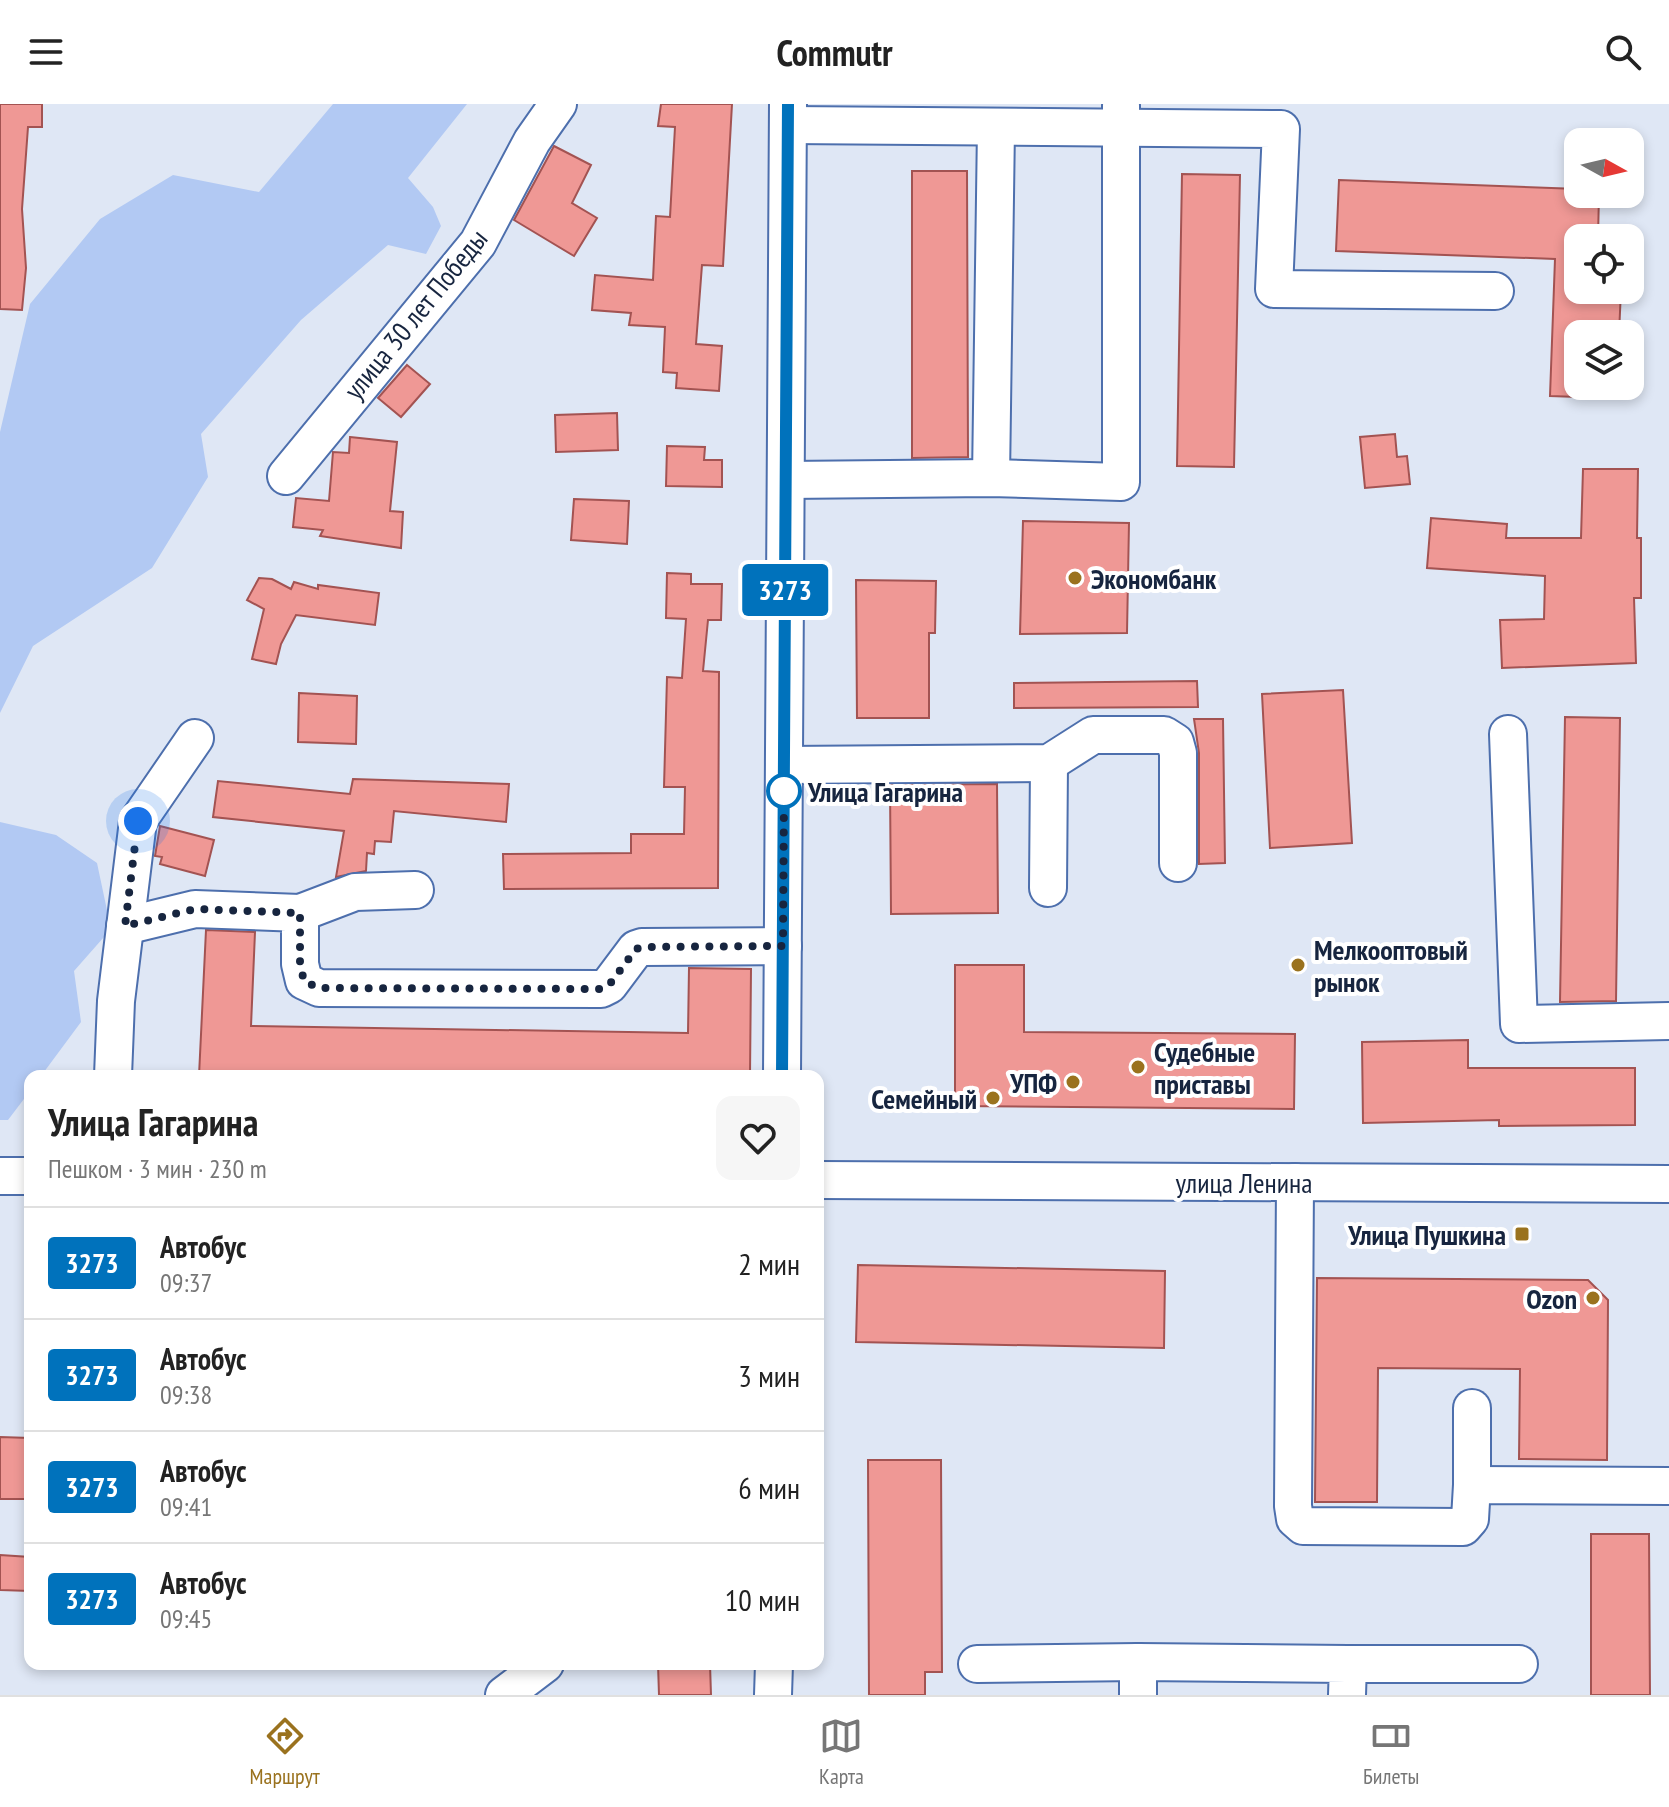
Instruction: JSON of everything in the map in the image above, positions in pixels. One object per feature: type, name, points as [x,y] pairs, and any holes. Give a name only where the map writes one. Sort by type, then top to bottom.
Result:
[{"type":"street","name":"улица 30 лет Победы","points":[[286,476],[478,243],[532,141],[558,104]]},
{"type":"street","points":[[782,1070],[788,115],[996,127],[1120,116],[1281,129],[1274,289],[1495,291]]},
{"type":"street","points":[[786,480],[991,478],[1121,482],[1120,116]]},
{"type":"street","points":[[991,478],[996,127]]},
{"type":"street","points":[[1508,734],[1519,1024],[1669,1021]]},
{"type":"street","points":[[784,765],[1049,763],[1093,735],[1164,735],[1175,742],[1178,753],[1178,863]]},
{"type":"street","points":[[113,1070],[125,926],[138,821],[195,738]]},
{"type":"street","points":[[1048,888],[1049,763]]},
{"type":"street","points":[[125,926],[195,909],[300,913],[355,892],[415,890]]},
{"type":"street","points":[[300,913],[300,964],[304,981],[319,988],[601,989],[609,985],[636,949],[642,947],[783,946]]},
{"type":"street","points":[[0,1176],[24,1176]]},
{"type":"street","name":"улица Ленина","points":[[824,1180],[1669,1184]]},
{"type":"street","points":[[1295,1182],[1295,1519],[1303,1526],[1315,1527],[1463,1527],[1470,1519],[1472,1408]]},
{"type":"street","points":[[1472,1485],[1669,1486]]},
{"type":"street","points":[[977,1664],[1138,1678],[1348,1680],[1519,1664]]},
{"type":"street","points":[[504,1695],[537,1670]]},
{"type":"street","points":[[773,1695],[774,1670]]},
{"type":"shaded area","points":[[333,104],[467,104],[408,178],[433,207],[441,226],[426,254],[388,245],[301,320],[201,434],[208,477],[152,568],[33,646],[0,713],[0,432],[30,304],[100,219],[173,175],[259,192]]},
{"type":"shaded area","points":[[0,822],[56,835],[97,863],[111,929],[74,971],[81,1022],[45,1070],[24,1070],[24,1099],[8,1120],[0,1120]]},
{"type":"building","points":[[0,104],[42,104],[42,127],[28,127],[22,209],[26,268],[22,310],[0,309]]},
{"type":"building","points":[[661,104],[732,104],[723,266],[702,265],[696,344],[722,346],[719,391],[676,388],[677,373],[663,372],[665,327],[629,325],[631,313],[592,310],[595,275],[653,280],[656,216],[670,217],[675,127],[658,126]]},
{"type":"building","points":[[554,146],[591,165],[572,203],[597,218],[574,256],[514,220]]},
{"type":"building","points":[[912,171],[967,171],[968,457],[912,458]]},
{"type":"building","points":[[1182,174],[1240,175],[1234,467],[1177,466]]},
{"type":"building","points":[[1339,180],[1564,188],[1564,208],[1599,208],[1598,224],[1564,224],[1564,304],[1620,304],[1620,320],[1564,320],[1564,396],[1550,396],[1555,259],[1336,251]]},
{"type":"building","points":[[407,365],[430,384],[401,417],[378,398]]},
{"type":"building","points":[[617,413],[618,450],[556,452],[555,415]]},
{"type":"building","points":[[1395,434],[1397,457],[1407,456],[1410,484],[1365,488],[1360,437]]},
{"type":"building","points":[[350,437],[397,442],[390,511],[403,512],[401,548],[320,536],[323,530],[293,527],[296,498],[329,501],[333,452],[349,453]]},
{"type":"building","points":[[667,446],[705,447],[704,460],[722,460],[722,487],[666,486]]},
{"type":"building","points":[[1583,469],[1638,469],[1637,538],[1641,538],[1641,598],[1634,598],[1636,663],[1502,668],[1500,620],[1544,619],[1545,576],[1427,568],[1431,518],[1507,524],[1506,538],[1581,538]]},
{"type":"building","points":[[574,499],[629,501],[627,544],[571,540]]},
{"type":"building","name":"Экономбанк","points":[[1023,521],[1129,523],[1127,633],[1020,634]]},
{"type":"building","points":[[667,573],[691,574],[691,584],[722,584],[721,620],[708,620],[703,671],[719,672],[718,888],[504,889],[503,854],[631,853],[631,834],[684,834],[685,787],[664,787],[667,677],[682,678],[686,619],[666,618]]},
{"type":"building","points":[[259,578],[272,579],[291,589],[294,582],[318,589],[318,585],[379,593],[375,625],[296,615],[281,644],[276,664],[252,659],[264,609],[247,600]]},
{"type":"building","points":[[856,580],[936,581],[935,633],[929,633],[929,718],[857,718]]},
{"type":"building","points":[[1197,681],[1198,707],[1014,708],[1014,683]]},
{"type":"building","points":[[1343,690],[1352,843],[1270,848],[1262,694]]},
{"type":"building","points":[[299,693],[357,696],[356,744],[298,742]]},
{"type":"building","points":[[1565,717],[1620,718],[1616,1001],[1560,1002]]},
{"type":"building","points":[[1194,719],[1223,719],[1225,863],[1199,864],[1199,753]]},
{"type":"building","points":[[353,779],[509,784],[506,822],[394,811],[391,842],[375,841],[374,854],[367,853],[366,871],[336,877],[344,831],[213,817],[218,781],[350,794]]},
{"type":"building","points":[[997,784],[998,913],[891,914],[890,785]]},
{"type":"building","points":[[160,826],[214,840],[205,876],[160,864],[162,857],[155,856]]},
{"type":"building","points":[[206,930],[255,932],[251,1026],[688,1033],[689,968],[751,969],[750,1070],[199,1070]]},
{"type":"building","points":[[955,965],[1024,965],[1024,1032],[1295,1034],[1294,1109],[955,1106]]},
{"type":"building","points":[[1468,1040],[1468,1068],[1635,1068],[1635,1125],[1499,1126],[1499,1120],[1363,1123],[1362,1042]]},
{"type":"building","points":[[858,1265],[1165,1271],[1164,1348],[856,1342]]},
{"type":"building","points":[[1317,1278],[1588,1280],[1608,1300],[1607,1460],[1519,1459],[1520,1369],[1378,1368],[1377,1502],[1315,1502]]},
{"type":"building","points":[[0,1437],[24,1438],[24,1499],[0,1499]]},
{"type":"building","points":[[868,1460],[941,1460],[942,1672],[925,1672],[925,1695],[869,1695]]},
{"type":"building","points":[[1591,1534],[1649,1534],[1650,1695],[1591,1695]]},
{"type":"building","points":[[0,1555],[24,1557],[24,1591],[0,1590]]},
{"type":"building","points":[[658,1670],[710,1670],[711,1695],[659,1695]]},
{"type":"bus line","name":"3273","points":[[782,1070],[788,104]]},
{"type":"place","name":"Экономбанк","points":[[1075,578]]},
{"type":"place","name":"Улица Гагарина","points":[[784,791]]},
{"type":"place","name":"Мелкооптовый рынок","points":[[1298,965]]},
{"type":"place","name":"Судебные приставы","points":[[1138,1067]]},
{"type":"place","name":"УПФ","points":[[1073,1082]]},
{"type":"place","name":"Семейный","points":[[993,1098]]},
{"type":"place","name":"Улица Пушкина","points":[[1522,1234]]},
{"type":"place","name":"Ozon","points":[[1593,1298]]},
{"type":"route","points":[[138,821],[125,926],[195,909],[300,913],[300,964],[304,981],[319,988],[601,989],[609,985],[627,959],[642,947],[783,946],[784,791]]}]
